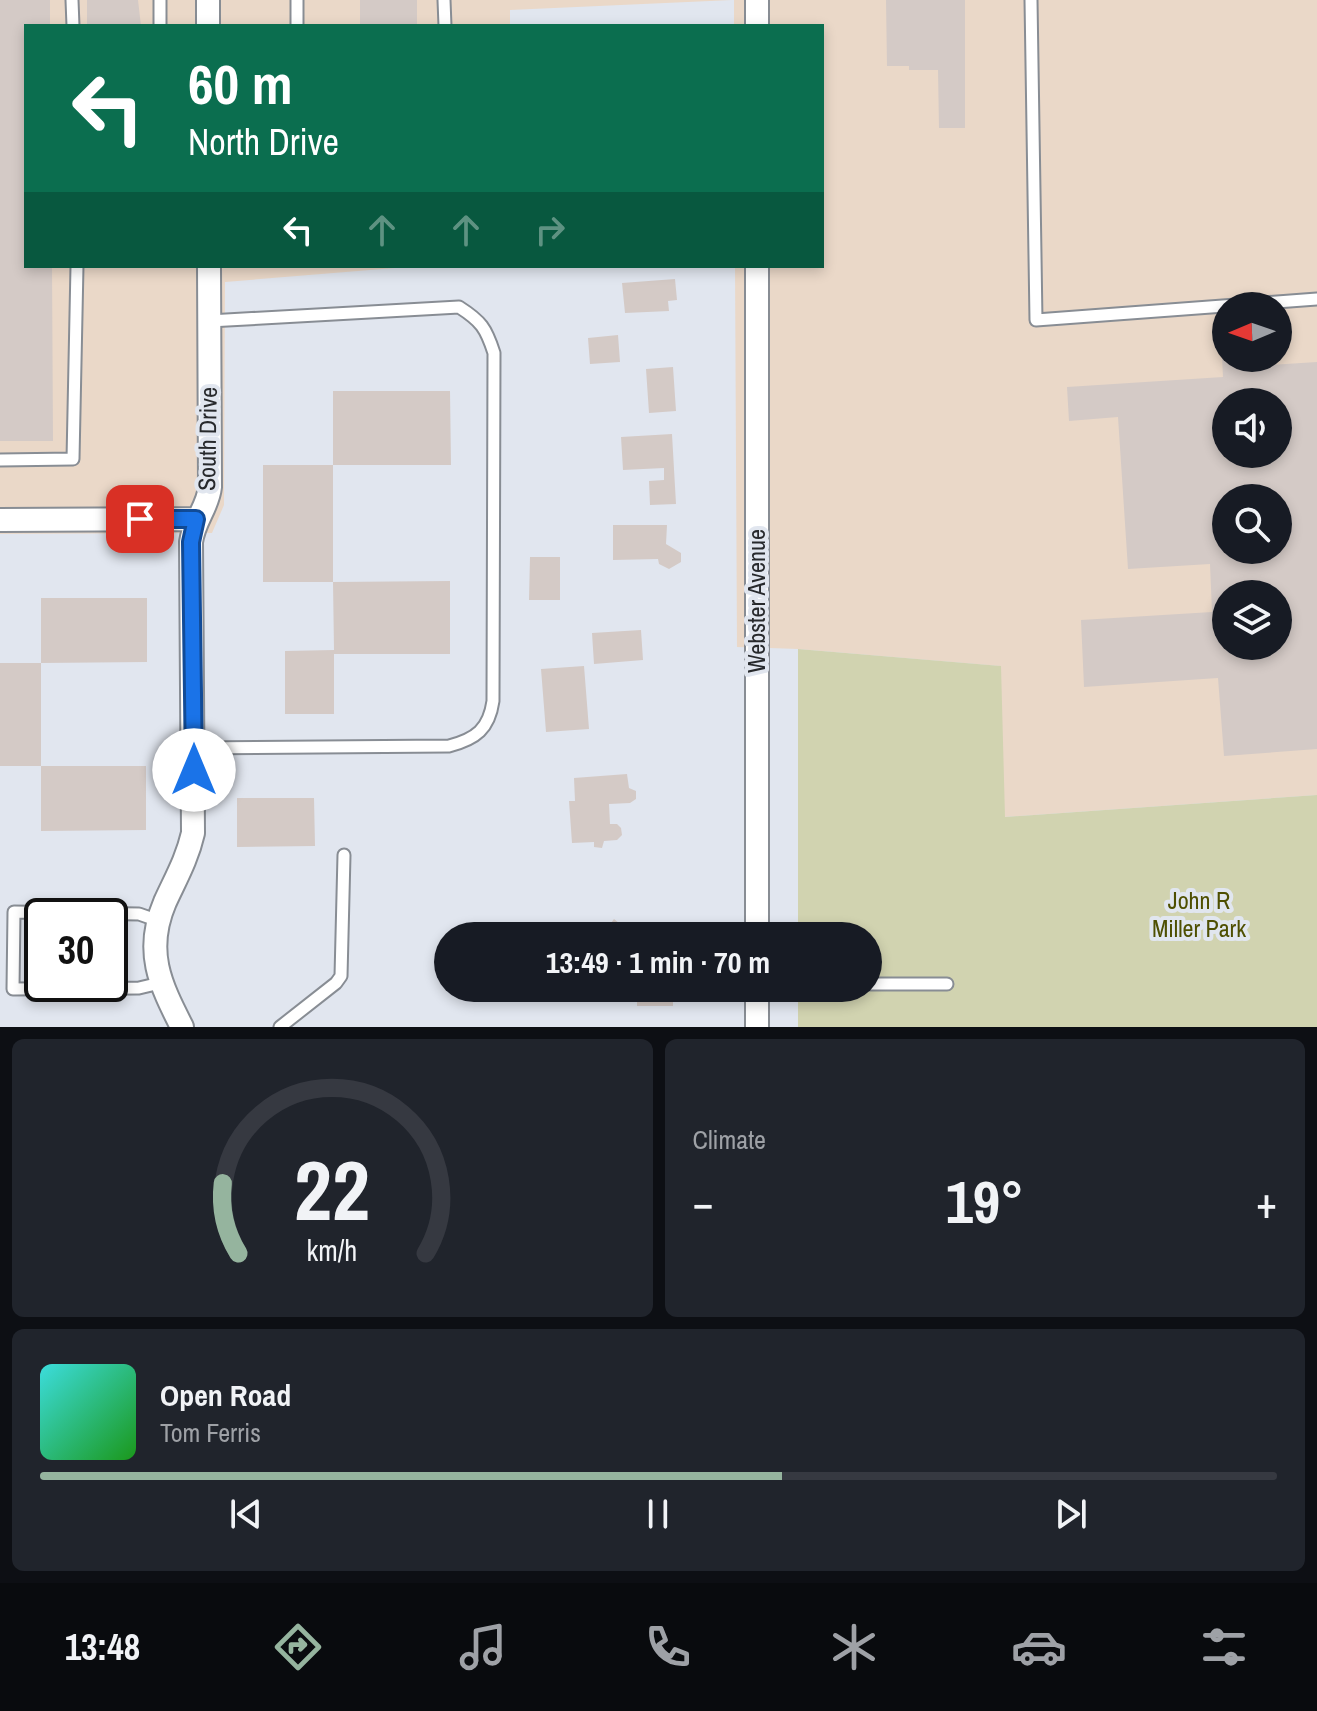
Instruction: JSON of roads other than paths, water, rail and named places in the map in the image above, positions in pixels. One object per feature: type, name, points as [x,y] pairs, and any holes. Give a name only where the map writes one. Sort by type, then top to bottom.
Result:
[{"type":"street","points":[[208,0],[208,24]]},
{"type":"street","points":[[757,0],[757,24]]},
{"type":"street","name":"South Drive","points":[[182,1027],[160,983],[154,953],[159,921],[184,866],[193,833],[191,542],[196,519],[204,508],[210,487],[209,268]]},
{"type":"street","name":"Webster Avenue","points":[[757,268],[757,922]]},
{"type":"street","points":[[0,520],[196,519]]},
{"type":"street","points":[[757,1002],[757,1027]]},
{"type":"lane","points":[[72,0],[73,24]]},
{"type":"lane","points":[[160,0],[160,24]]},
{"type":"lane","points":[[297,0],[297,24]]},
{"type":"lane","points":[[444,0],[445,24]]},
{"type":"lane","points":[[1031,0],[1036,320],[1317,299]]},
{"type":"lane","points":[[0,460],[73,459],[77,268]]},
{"type":"lane","points":[[194,748],[449,746],[477,736],[491,715],[493,701],[494,353],[482,324],[459,307],[209,321]]},
{"type":"lane","points":[[280,1027],[341,976],[344,855]]},
{"type":"lane","points":[[159,921],[139,914],[14,912],[13,989],[139,988],[160,983]]},
{"type":"lane","points":[[882,984],[947,984]]},
{"type":"park label","name":"John R Miller Park","points":[[1199,915]]}]
